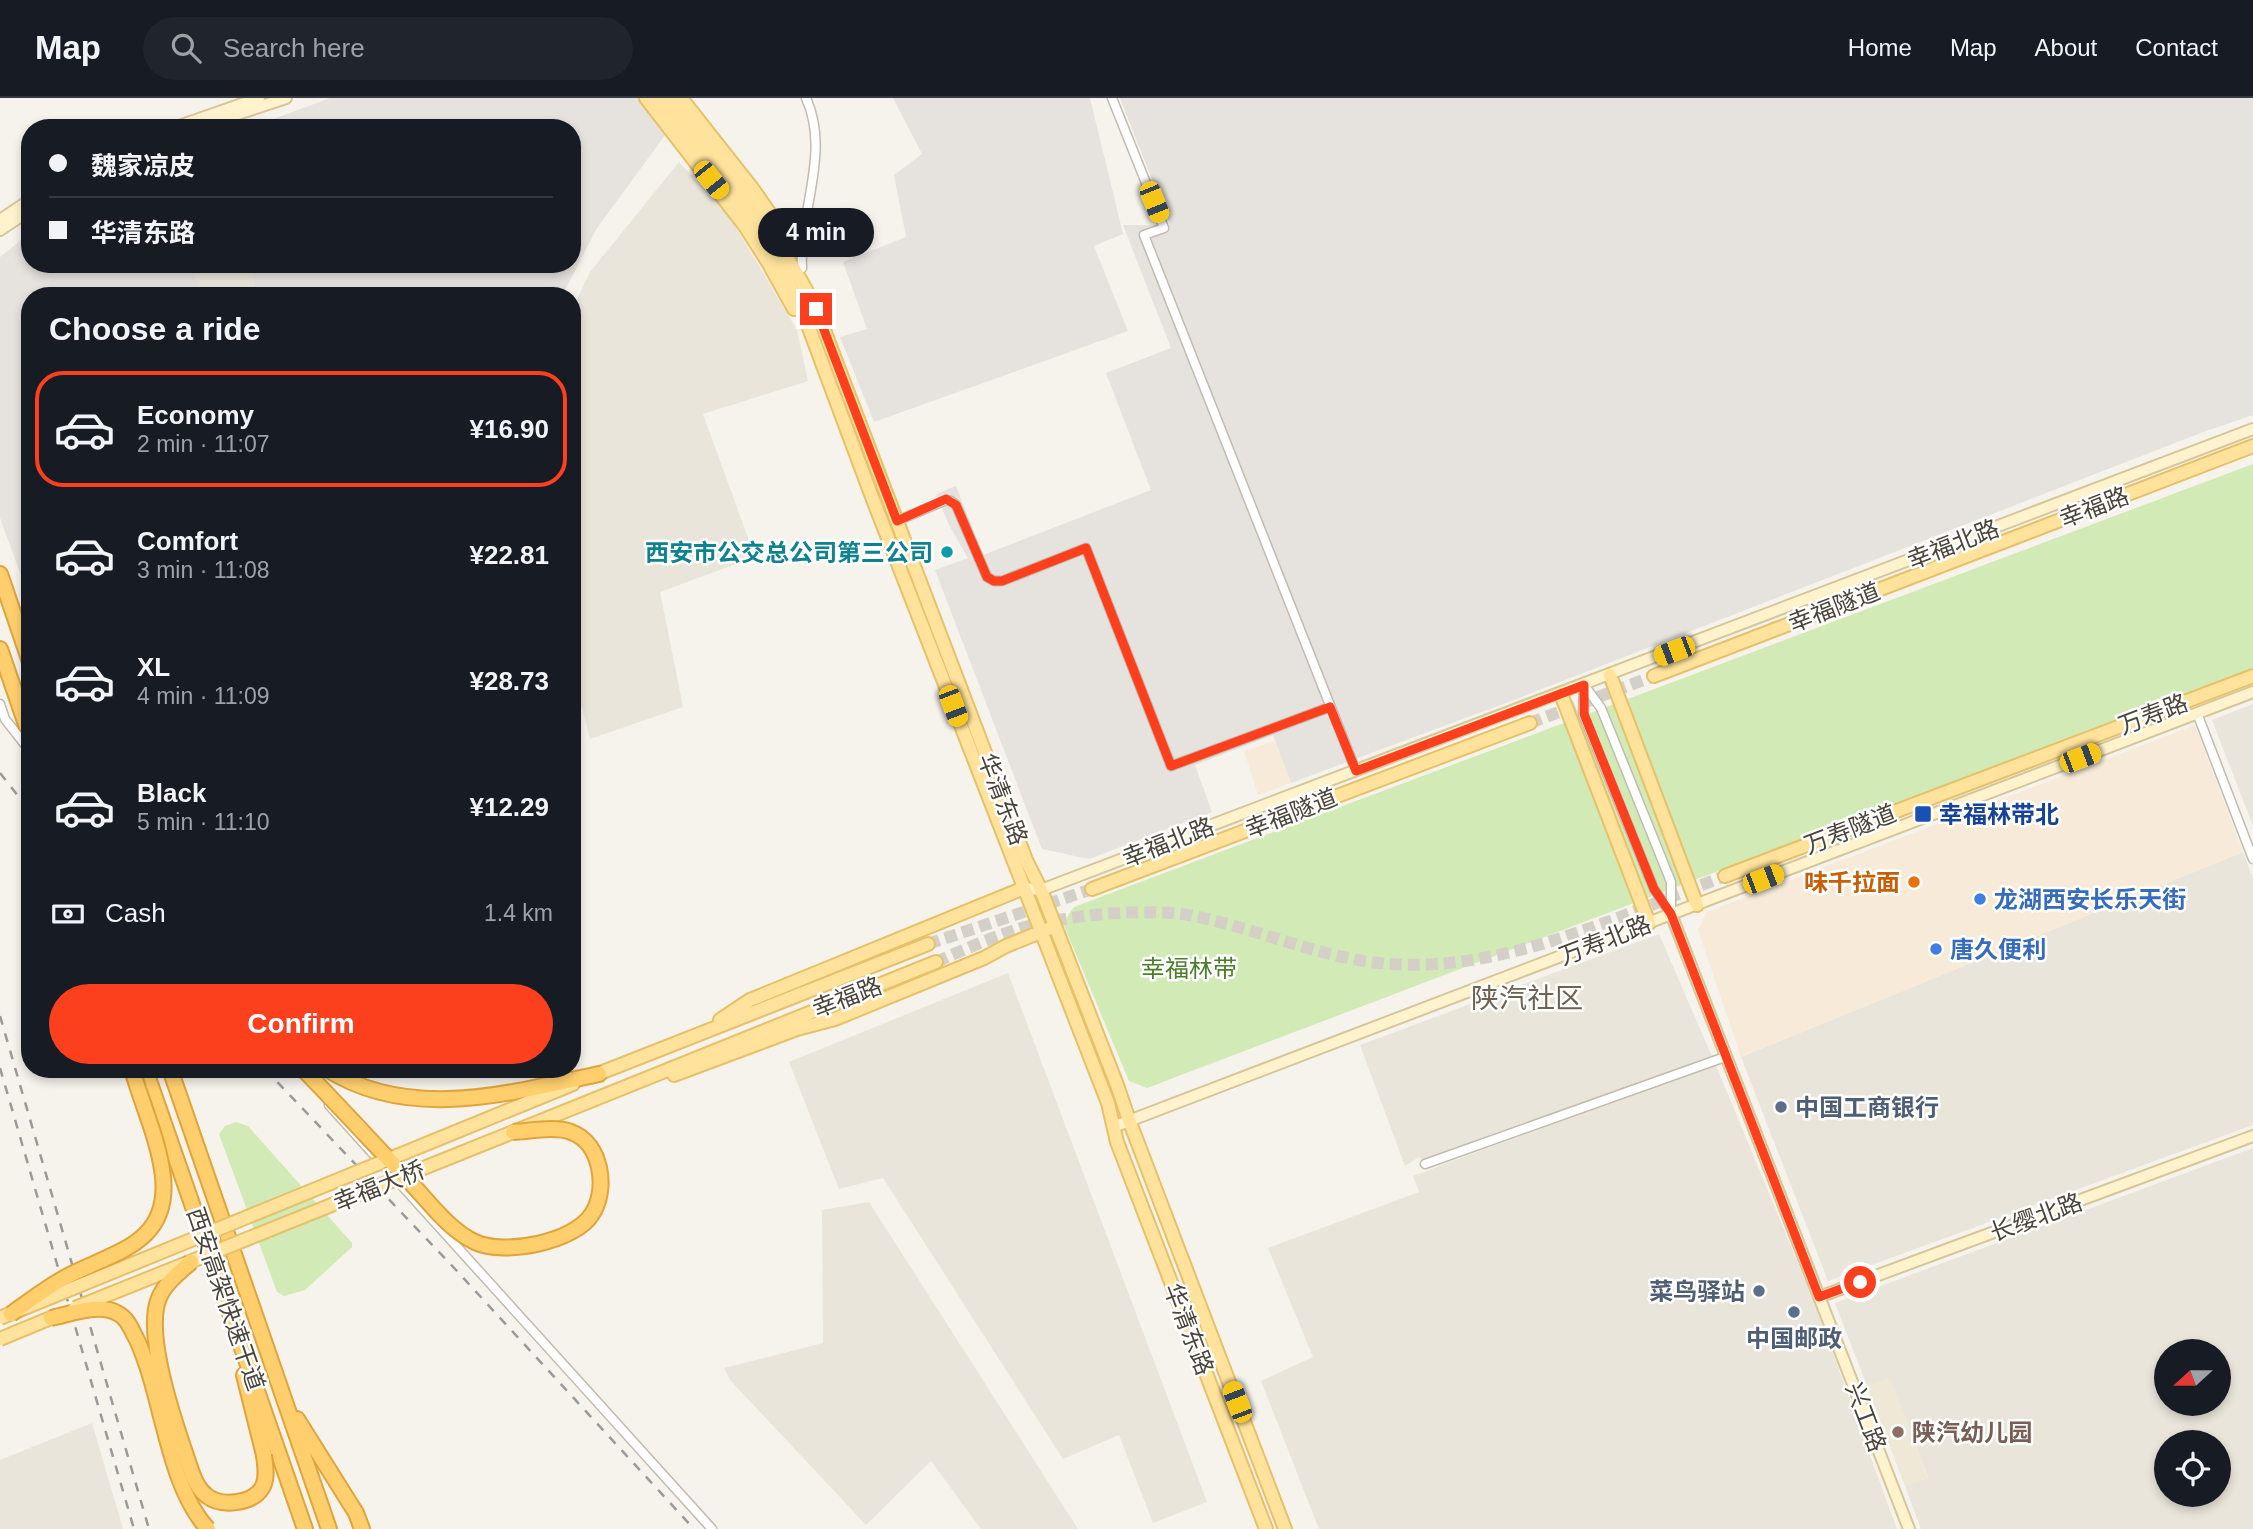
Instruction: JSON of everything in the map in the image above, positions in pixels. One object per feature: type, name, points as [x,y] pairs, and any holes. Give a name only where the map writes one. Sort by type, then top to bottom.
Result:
[{"type":"highway","points":[[0,574],[21,636]]},
{"type":"highway","points":[[0,649],[21,710]]},
{"type":"highway","points":[[581,1078],[599,1074]]},
{"type":"highway","points":[[6,1316],[66,1277],[135,1242],[155,1225],[161,1206],[163,1179],[156,1144],[135,1078]]},
{"type":"highway","name":"西安高架快速干道","points":[[148,1078],[305,1529]]},
{"type":"highway","name":"西安高架快速干道","points":[[173,1078],[329,1529]]},
{"type":"highway","points":[[312,1078],[443,1217],[473,1242],[487,1247],[518,1248],[546,1241],[586,1222],[596,1207],[600,1188],[599,1168],[594,1152],[583,1139],[563,1130],[513,1132]]},
{"type":"highway","points":[[340,1078],[413,1099],[441,1100],[506,1094],[580,1078]]},
{"type":"highway","points":[[191,1262],[172,1278],[159,1298],[155,1310],[154,1336],[192,1473],[200,1489],[208,1497],[224,1502],[241,1501],[254,1495],[263,1486],[266,1472],[224,1292]]},
{"type":"highway","points":[[51,1318],[89,1310],[104,1310],[120,1314],[129,1324],[150,1376],[184,1490],[194,1511],[208,1529]]},
{"type":"highway","points":[[286,1402],[356,1513],[362,1529]]},
{"type":"main road","points":[[199,119],[259,98]]},
{"type":"main road","points":[[223,119],[286,98]]},
{"type":"main road","points":[[646,98],[729,204],[758,246],[822,361]]},
{"type":"main road","name":"华清东路","points":[[657,98],[737,200],[769,247],[794,292],[1108,1103],[1117,1142],[1266,1529]]},
{"type":"main road","name":"华清东路","points":[[669,98],[751,201],[788,257],[816,309],[1026,860],[1041,890],[1117,1085],[1285,1529]]},
{"type":"main road","points":[[681,98],[764,204],[802,268],[826,316],[845,384]]},
{"type":"main road","points":[[0,220],[21,206]]},
{"type":"main road","points":[[0,230],[21,216]]},
{"type":"main road","name":"幸福北路","points":[[1024,888],[1041,890],[2253,429]]},
{"type":"main road","name":"幸福路","points":[[1935,568],[2253,446]]},
{"type":"main road","points":[[1979,534],[2021,535]]},
{"type":"main road","name":"幸福隧道","points":[[1654,676],[1935,568]]},
{"type":"main road","points":[[1609,675],[1697,905]]},
{"type":"main road","name":"万寿路","points":[[1936,796],[2253,676]]},
{"type":"main road","name":"万寿北路","points":[[1113,1127],[2253,692]]},
{"type":"main road","points":[[1561,694],[1649,923]]},
{"type":"main road","points":[[2104,749],[2144,717]]},
{"type":"main road","name":"幸福隧道","points":[[1092,888],[1530,723]]},
{"type":"main road","name":"万寿隧道","points":[[1725,876],[1936,796]]},
{"type":"main road","points":[[696,1036],[750,1000],[1024,888]]},
{"type":"main road","name":"兴工路","points":[[1671,914],[1909,1529]]},
{"type":"main road","points":[[622,1088],[687,1071],[797,1029],[835,1019],[1055,926]]},
{"type":"main road","name":"幸福路","points":[[750,1014],[928,944]]},
{"type":"main road","name":"幸福路","points":[[758,1032],[936,962]]},
{"type":"main road","name":"幸福大桥","points":[[6,1316],[750,1014]]},
{"type":"main road","name":"幸福大桥","points":[[0,1339],[758,1032]]},
{"type":"main road","name":"长缨北路","points":[[1819,1297],[2253,1136]]},
{"type":"street","points":[[802,268],[802,232],[817,149],[816,130],[806,98]]},
{"type":"street","points":[[1112,98],[1164,228],[1144,235],[1356,771]]},
{"type":"street","points":[[897,521],[946,499],[951,501],[956,505],[987,577],[994,581],[1002,581],[1086,548],[1171,766],[1330,707]]},
{"type":"street","name":"兴工路","points":[[1584,685],[1601,708],[1671,882],[1671,914]]},
{"type":"street","name":"兴工路","points":[[1584,685],[1584,714],[1654,889],[1671,914]]},
{"type":"street","points":[[0,704],[5,719],[21,739]]},
{"type":"street","points":[[2197,713],[2253,859]]},
{"type":"street","points":[[1424,1164],[1725,1057]]},
{"type":"street","points":[[327,1103],[712,1529]]},
{"type":"shaded area","points":[[330,98],[637,98],[666,134],[597,228],[581,259],[581,119],[273,119]]},
{"type":"shaded area","points":[[893,98],[1090,98],[1123,234],[1094,246],[1128,331],[874,422],[840,337],[867,329],[843,262],[906,237],[894,175],[922,154]]},
{"type":"shaded area","points":[[1120,98],[2253,98],[2253,415],[1291,783],[1273,735],[1195,765],[1212,812],[1089,859],[1042,849],[935,570],[968,558],[949,525],[936,494],[956,486],[983,555],[1151,490],[1106,373],[1171,348],[1123,225],[1170,225]]},
{"type":"shaded area","points":[[679,162],[728,214],[797,330],[808,381],[703,414],[755,557],[660,592],[683,707],[590,739],[581,707],[581,291],[590,272]]},
{"type":"shaded area","points":[[21,240],[21,273],[194,273],[200,287],[21,287],[21,575],[0,518],[0,257]]},
{"type":"shaded area","points":[[194,273],[253,273],[254,287],[200,287]]},
{"type":"shaded area","points":[[253,273],[574,273],[567,287],[254,287]]},
{"type":"shaded area","points":[[2253,704],[2253,826],[2212,720]]},
{"type":"shaded area","points":[[2195,725],[2243,852],[1741,1057],[1698,930],[1707,912]]},
{"type":"shaded area","points":[[1275,741],[1291,783],[1258,795],[1244,751]]},
{"type":"shaded area","points":[[2243,852],[2253,878],[2253,1125],[1828,1281],[1741,1057]]},
{"type":"shaded area","points":[[1659,934],[1713,1059],[1424,1160],[1419,1157],[1405,1166],[1360,1045]]},
{"type":"shaded area","points":[[1008,973],[1207,1502],[1153,1523],[1119,1435],[1063,1459],[883,1178],[839,1189],[789,1062]]},
{"type":"shaded area","points":[[1715,1063],[1815,1304],[1897,1529],[1319,1529],[1261,1381],[1313,1357],[1268,1248],[1419,1192],[1413,1176]]},
{"type":"shaded area","points":[[2253,1148],[2253,1529],[1921,1529],[1905,1486],[1928,1478],[1890,1378],[1867,1386],[1835,1303]]},
{"type":"shaded area","points":[[869,1202],[1078,1529],[981,1529],[931,1461],[866,1525],[730,1380],[724,1368],[823,1343],[822,1210]]},
{"type":"shaded area","name":"陕汽幼儿园","points":[[1890,1377],[1928,1479],[1905,1486],[1867,1386]]},
{"type":"shaded area","points":[[92,1423],[123,1529],[0,1529],[0,1460]]},
{"type":"green space","name":"幸福林带","points":[[2253,464],[2253,668],[1147,1088],[1129,1081],[1063,923],[1074,907]]},
{"type":"green space","points":[[236,1122],[248,1126],[352,1243],[352,1247],[305,1290],[284,1296],[277,1292],[219,1134],[225,1126]]},
{"type":"tunnel","points":[[1530,723],[1654,676]]},
{"type":"tunnel","points":[[936,962],[1025,927],[1086,916],[1155,912],[1194,916],[1364,961],[1433,964],[1476,959],[1561,938],[1725,876]]},
{"type":"tunnel","points":[[928,944],[1092,889]]},
{"type":"railway","points":[[0,773],[21,800]]},
{"type":"railway","points":[[0,1016],[149,1529]]},
{"type":"railway","points":[[0,1068],[134,1529]]},
{"type":"railway","points":[[274,1078],[456,1270],[694,1529]]},
{"type":"place","name":"西安市公交总公司第三公司","points":[[947,552]]},
{"type":"place","name":"幸福林带北","points":[[1923,814]]},
{"type":"place","name":"味千拉面","points":[[1914,882]]},
{"type":"place","name":"龙湖西安长乐天街","points":[[1980,899]]},
{"type":"place","name":"唐久便利","points":[[1936,949]]},
{"type":"place","name":"中国工商银行","points":[[1781,1107]]},
{"type":"place","name":"菜鸟驿站","points":[[1759,1291]]},
{"type":"place","name":"中国邮政","points":[[1794,1312]]},
{"type":"place","name":"陕汽幼儿园","points":[[1898,1432]]},
{"type":"district","name":"陕汽社区","points":[[1527,998]]},
{"type":"route","points":[[816,309],[897,521],[946,499],[951,501],[956,505],[987,577],[994,581],[1002,581],[1086,548],[1171,766],[1330,707],[1356,771],[1584,685],[1584,714],[1654,889],[1671,914],[1819,1297],[1860,1282]]}]
